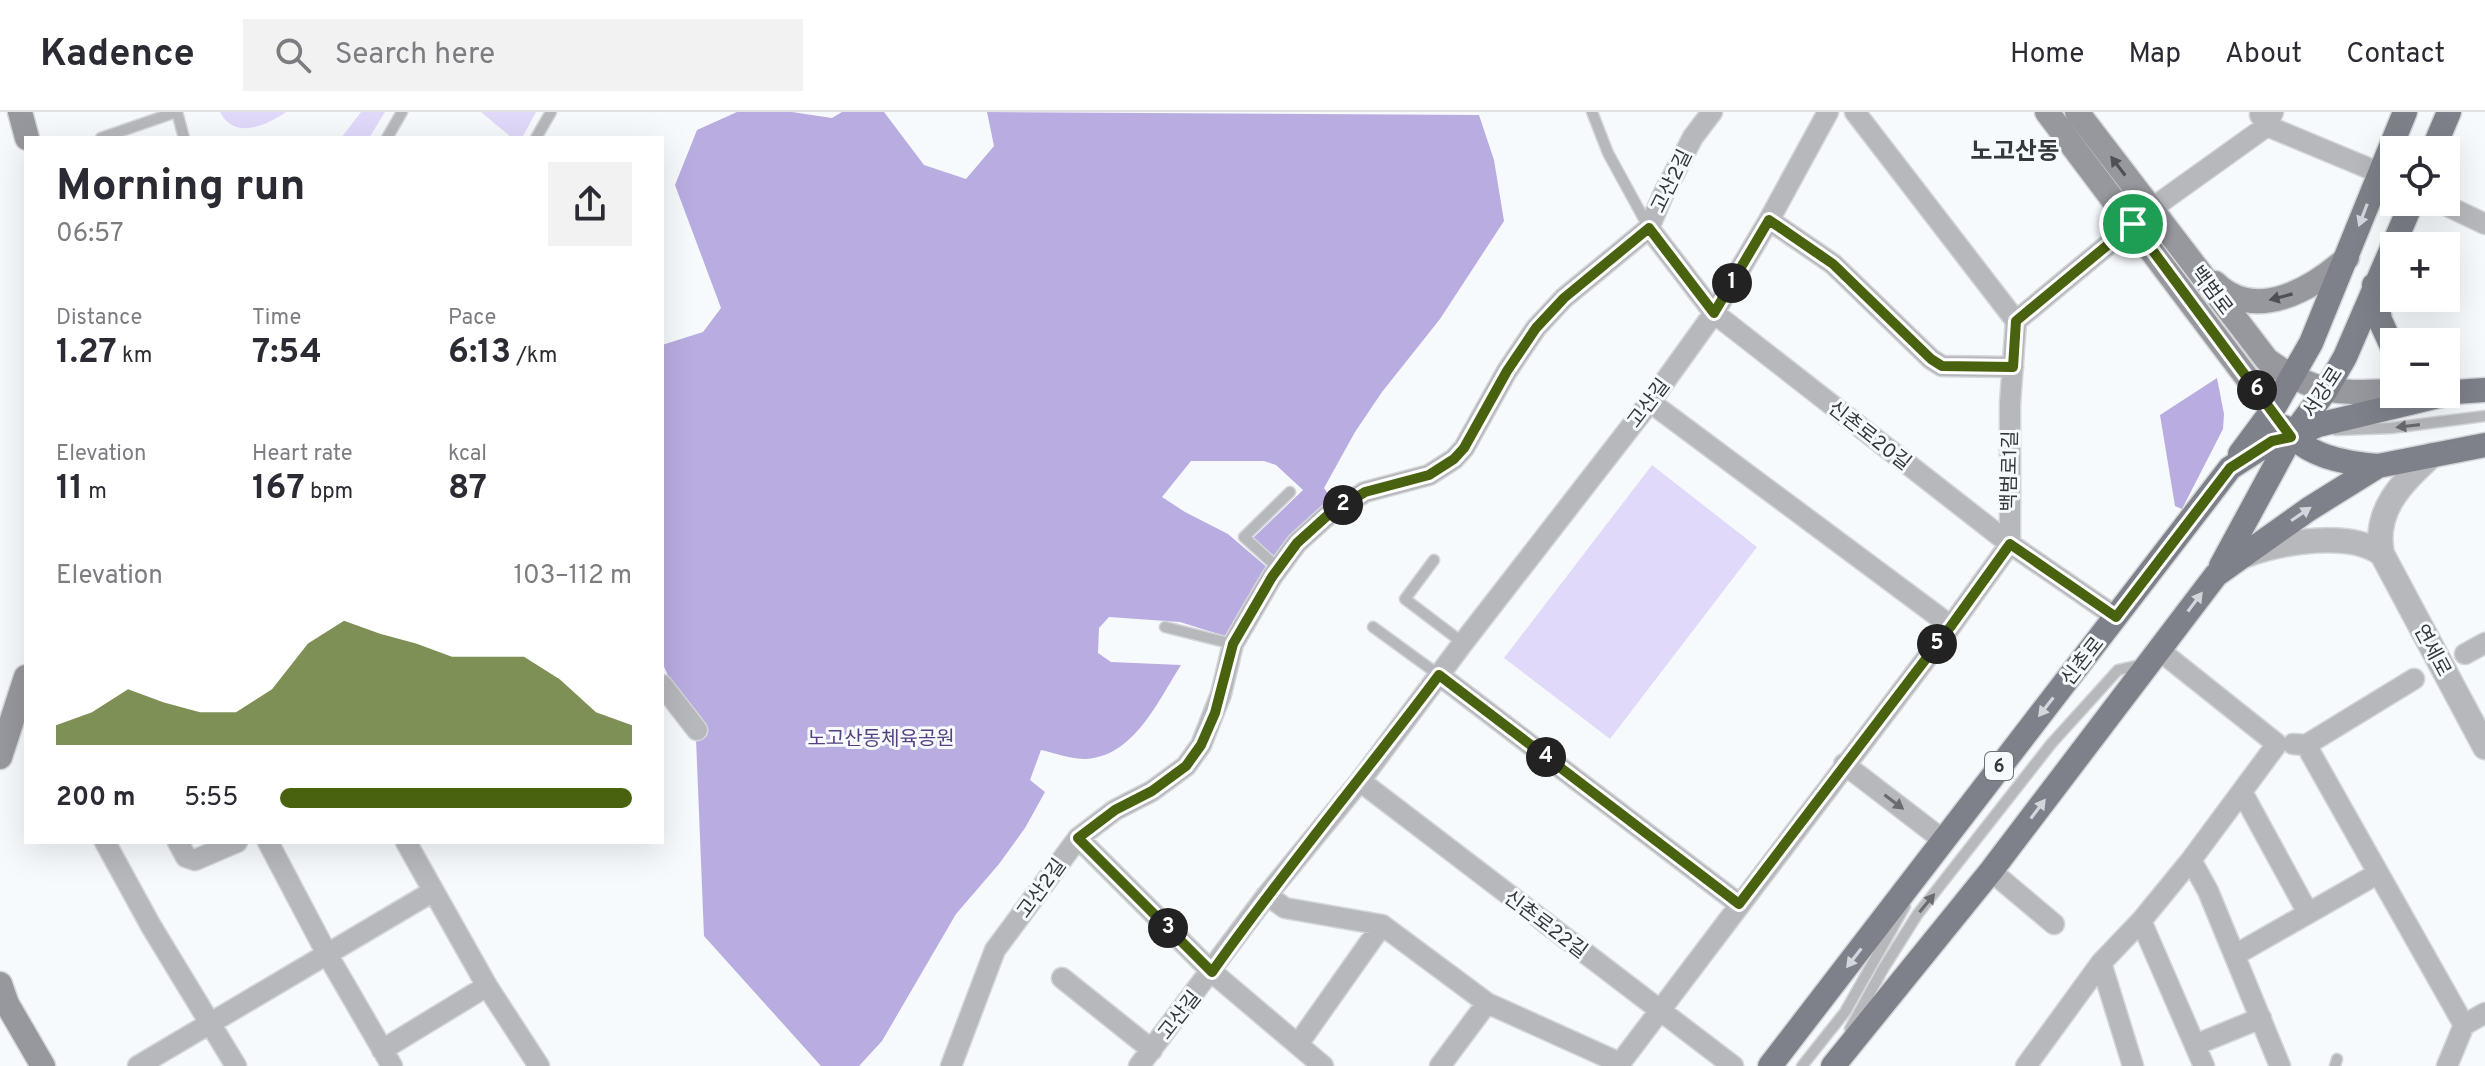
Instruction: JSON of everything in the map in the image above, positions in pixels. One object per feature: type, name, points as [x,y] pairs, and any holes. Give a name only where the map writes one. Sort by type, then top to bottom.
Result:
[{"type":"main road","points":[[20,112],[26,136]]},
{"type":"main road","name":"백범로","points":[[2047,112],[2142,217],[2182,251],[2267,360],[2293,378],[2326,390],[2380,391]]},
{"type":"main road","name":"백범로","points":[[2077,112],[2142,217],[2272,411],[2298,433],[2300,446],[2351,464],[2378,466]]},
{"type":"main road","points":[[2395,136],[2405,112]]},
{"type":"main road","points":[[2439,136],[2449,112]]},
{"type":"main road","name":"서강로","points":[[2230,468],[2293,378],[2347,258],[2380,173]]},
{"type":"main road","name":"서강로","points":[[2216,575],[2345,357],[2406,216]]},
{"type":"main road","points":[[2182,251],[2225,292],[2241,300],[2254,301],[2288,296],[2308,287],[2322,280],[2347,258]]},
{"type":"main road","points":[[2374,284],[2384,328]]},
{"type":"main road","name":"신촌로","points":[[2460,391],[2485,390]]},
{"type":"main road","name":"신촌로","points":[[1770,1066],[2230,468],[2272,441],[2388,408]]},
{"type":"main road","points":[[1832,1066],[1991,871],[2216,575],[2378,466],[2485,445]]},
{"type":"main road","points":[[0,757],[20,714],[24,689]]},
{"type":"main road","points":[[0,984],[7,1004],[43,1066]]},
{"type":"street","name":"고산2길","points":[[951,1066],[995,950],[1078,838],[1115,810],[1152,791],[1186,766],[1201,745],[1215,713],[1233,644],[1278,568],[1311,528],[1345,504],[1365,492],[1429,475],[1454,459],[1464,448],[1507,371],[1536,328],[1564,298],[1649,228],[1693,137],[1712,112]]},
{"type":"street","name":"고산길","points":[[1062,978],[1146,1058],[1267,895],[1360,781],[1650,402],[1714,313],[1828,112]]},
{"type":"street","points":[[1855,112],[2016,321],[2266,117],[2380,173]]},
{"type":"street","points":[[2460,212],[2485,224]]},
{"type":"street","points":[[1769,220],[1833,264],[1931,359],[1942,366],[2013,367]]},
{"type":"street","name":"신촌로20길","points":[[1649,228],[1714,313],[2010,544],[2116,617]]},
{"type":"street","name":"백범로1길","points":[[2010,544],[2008,514],[2016,321]]},
{"type":"street","points":[[1650,402],[1951,626]]},
{"type":"street","points":[[2382,554],[2379,540],[2384,512],[2401,484],[2432,455]]},
{"type":"street","points":[[2237,558],[2261,549],[2317,541],[2364,543],[2382,554]]},
{"type":"street","points":[[1267,895],[1285,908],[1382,925],[1487,1003],[1619,1065],[2010,544]]},
{"type":"street","name":"연세로","points":[[2382,554],[2485,747]]},
{"type":"street","name":"연세로","points":[[2465,654],[2485,643]]},
{"type":"street","points":[[2154,657],[2277,744],[2306,745],[2414,679]]},
{"type":"street","points":[[1439,675],[1739,904]]},
{"type":"street","points":[[664,688],[697,730]]},
{"type":"street","points":[[2026,1066],[2101,963],[2141,921],[2191,860],[2277,744]]},
{"type":"street","points":[[2306,745],[2464,1025]]},
{"type":"street","points":[[1844,764],[1943,840]]},
{"type":"street","name":"신촌로22길","points":[[1360,781],[1733,1066]]},
{"type":"street","points":[[2242,792],[2308,913]]},
{"type":"street","points":[[1078,838],[1212,972],[1323,1066]]},
{"type":"street","points":[[106,844],[151,926],[236,1066]]},
{"type":"street","points":[[179,844],[186,857],[195,860],[232,844]]},
{"type":"street","points":[[269,844],[387,1058],[487,986]]},
{"type":"street","points":[[407,844],[487,986],[539,1066]]},
{"type":"street","points":[[2191,860],[2208,891],[2280,1066]]},
{"type":"street","points":[[1991,871],[2054,924]]},
{"type":"street","points":[[2235,955],[2377,874]]},
{"type":"street","points":[[138,1066],[432,892]]},
{"type":"street","points":[[2141,921],[2204,1066]]},
{"type":"street","points":[[1298,1044],[1382,925]]},
{"type":"street","points":[[2101,963],[2133,1066]]},
{"type":"street","points":[[1440,1066],[1487,1003]]},
{"type":"street","points":[[2447,1066],[2464,1025],[2485,1013]]},
{"type":"street","points":[[2195,1045],[2261,1018]]},
{"type":"lane","points":[[107,136],[176,112],[183,136]]},
{"type":"lane","points":[[388,136],[402,112]]},
{"type":"lane","points":[[537,136],[551,112]]},
{"type":"lane","points":[[1592,112],[1608,153],[1649,228]]},
{"type":"lane","points":[[2298,433],[2391,428],[2485,416]]},
{"type":"lane","points":[[1278,568],[1244,537],[1290,492]]},
{"type":"lane","points":[[1434,560],[1405,599],[1463,643]]},
{"type":"lane","points":[[1165,627],[1233,644]]},
{"type":"lane","points":[[1373,627],[1439,675]]},
{"type":"lane","points":[[1832,1066],[1883,969],[1917,915],[2051,744],[2118,670],[2154,657]]},
{"type":"lane","points":[[1802,1066],[1845,1012],[1929,862]]},
{"type":"shaded area","points":[[220,112],[286,112],[260,126],[242,128],[226,121]]},
{"type":"shaded area","points":[[361,112],[385,112],[370,136],[343,136]]},
{"type":"shaded area","points":[[481,112],[536,112],[523,136],[510,136]]},
{"type":"shaded area","points":[[1652,465],[1757,547],[1610,739],[1504,658]]},
{"type":"green space","name":"노고산동체육공원","points":[[737,112],[792,112],[832,118],[842,112],[884,112],[924,165],[966,179],[994,146],[987,112],[1479,115],[1494,160],[1504,221],[1440,319],[1382,392],[1355,432],[1324,488],[1334,502],[1275,559],[1253,538],[1303,490],[1276,465],[1264,461],[1191,461],[1162,497],[1228,534],[1269,569],[1243,606],[1228,637],[1180,622],[1109,617],[1099,628],[1098,653],[1111,662],[1181,665],[1143,725],[1117,749],[1085,759],[1041,750],[1030,780],[1045,792],[1025,828],[956,914],[882,1041],[859,1066],[821,1066],[704,936],[696,739],[664,667],[664,344],[703,332],[721,308],[675,185],[697,130]]},
{"type":"green space","points":[[2217,378],[2224,414],[2223,429],[2182,509],[2175,506],[2160,415]]},
{"type":"district","name":"노고산동","points":[[2015,151]]},
{"type":"route","points":[[1769,220],[1833,264],[1920,351],[1942,366],[2013,367],[2016,321],[2133,224],[2291,437],[2272,441],[2230,468],[2116,617],[2010,544],[1739,904],[1439,675],[1360,781],[1267,895],[1212,972],[1078,838],[1115,810],[1152,791],[1186,766],[1201,745],[1215,713],[1233,644],[1272,577],[1311,528],[1365,492],[1429,475],[1454,459],[1464,448],[1507,371],[1536,328],[1564,298],[1649,228],[1714,313],[1769,220]]}]
